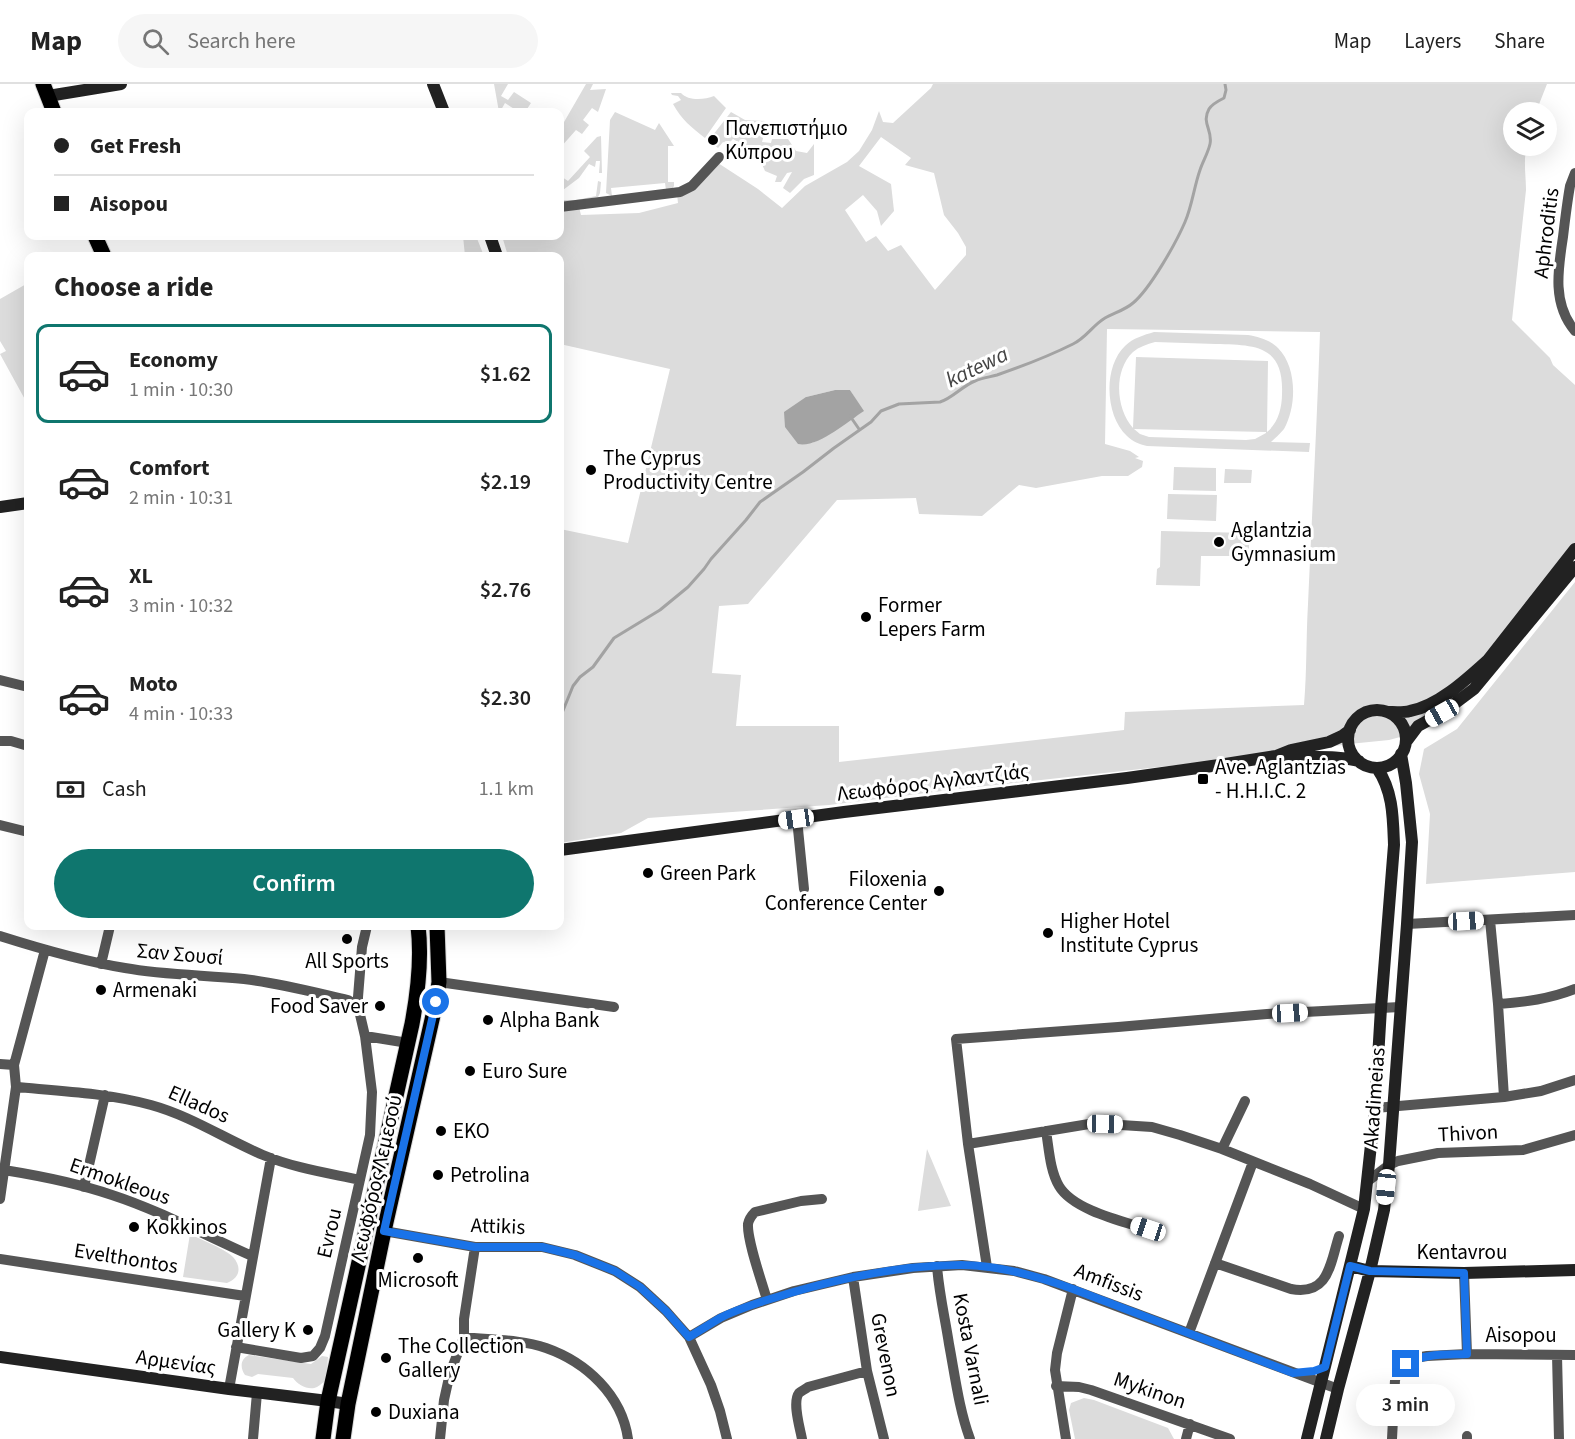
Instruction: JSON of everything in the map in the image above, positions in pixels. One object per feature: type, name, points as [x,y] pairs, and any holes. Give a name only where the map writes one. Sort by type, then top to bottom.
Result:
[{"type":"main road","points":[[52,108],[45,90],[120,84]]},
{"type":"main road","points":[[434,84],[443,108]]},
{"type":"main road","points":[[0,499],[24,496]]},
{"type":"main road","points":[[0,507],[24,504]]},
{"type":"main road","points":[[1575,549],[1493,653],[1471,676],[1444,696],[1414,710],[1408,712],[1375,710],[1364,713],[1355,720],[1350,730],[1348,743],[1359,761],[1377,768],[1391,764],[1401,754],[1406,742],[1418,726],[1442,713],[1474,689],[1575,567]]},
{"type":"main road","points":[[1387,712],[1399,720],[1403,726],[1406,742]]},
{"type":"main road","name":"Λεωφόρος Αγλαντζιάς","points":[[564,849],[1127,778],[1276,756],[1336,739],[1350,730]]},
{"type":"main road","name":"Akadimeias","points":[[1326,1439],[1370,1271],[1384,1210],[1389,1165],[1412,842],[1401,754]]},
{"type":"main road","name":"Λεωφόρος Αγλαντζιάς","points":[[1276,756],[1292,758],[1331,756],[1359,761]]},
{"type":"main road","name":"Akadimeias","points":[[1307,1439],[1364,1209],[1368,1181],[1394,845],[1392,806],[1385,781],[1377,768]]},
{"type":"main road","name":"Λεωφόρος Λεμεσού","points":[[323,1439],[328,1401],[417,1000],[418,930]]},
{"type":"main road","name":"Λεωφόρος Λεμεσού","points":[[343,1439],[348,1404],[384,1231],[436,1002],[439,982],[436,930]]},
{"type":"main road","name":"Kentavrou","points":[[1350,1266],[1370,1271],[1464,1273],[1575,1270]]},
{"type":"main road","name":"Αρμενίας","points":[[0,1357],[348,1404]]},
{"type":"street","points":[[564,206],[680,192],[692,186],[719,157]]},
{"type":"street","name":"Aphroditis","points":[[1575,174],[1570,186],[1557,273],[1560,299],[1565,315],[1575,331]]},
{"type":"street","points":[[0,680],[24,686]]},
{"type":"street","points":[[0,741],[12,741],[24,745]]},
{"type":"street","points":[[796,819],[804,889]]},
{"type":"street","points":[[0,825],[24,831]]},
{"type":"street","points":[[1407,924],[1575,915]]},
{"type":"street","points":[[1490,920],[1504,1097]]},
{"type":"street","points":[[101,964],[109,930]]},
{"type":"street","name":"Evrou","points":[[236,1347],[301,1358],[313,1356],[320,1348],[325,1336],[370,1135],[372,1092],[365,1036],[358,1006],[360,964],[366,930]]},
{"type":"street","name":"Σαν Σουσί","points":[[0,936],[101,964],[161,973],[245,980],[348,1000],[358,1006]]},
{"type":"street","points":[[0,1198],[16,1087],[14,1065],[45,950]]},
{"type":"street","points":[[439,982],[614,1007]]},
{"type":"street","points":[[1498,1004],[1533,1001],[1575,989]]},
{"type":"street","points":[[987,1267],[968,1144],[956,1039],[1267,1014],[1400,1007]]},
{"type":"street","points":[[365,1036],[408,1043]]},
{"type":"street","points":[[0,1064],[14,1065]]},
{"type":"street","points":[[1375,1108],[1504,1097],[1541,1091],[1575,1080]]},
{"type":"street","name":"Ellados","points":[[16,1087],[105,1095],[130,1100],[192,1120],[271,1158],[301,1168],[360,1180]]},
{"type":"street","points":[[84,1187],[105,1095]]},
{"type":"street","points":[[1222,1149],[1245,1101]]},
{"type":"street","points":[[968,1144],[1089,1124],[1152,1127],[1222,1149],[1311,1184],[1364,1209]]},
{"type":"street","points":[[1046,1131],[1054,1175],[1067,1197],[1077,1204],[1112,1218],[1148,1229]]},
{"type":"street","name":"Thivon","points":[[1368,1181],[1398,1161],[1438,1153],[1522,1150],[1575,1135]]},
{"type":"street","points":[[229,1389],[271,1158]]},
{"type":"street","points":[[1189,1333],[1253,1162]]},
{"type":"street","name":"Ermokleous","points":[[4,1170],[41,1176],[112,1195],[148,1208],[252,1256]]},
{"type":"street","points":[[767,1300],[750,1239],[748,1227],[750,1218],[755,1212],[801,1201],[822,1199]]},
{"type":"street","name":"Attikis","points":[[384,1231],[475,1247],[542,1247],[575,1255],[615,1271],[640,1287],[689,1337],[711,1384],[727,1439]]},
{"type":"street","points":[[1215,1263],[1291,1289],[1310,1290],[1317,1287],[1326,1276],[1339,1236]]},
{"type":"street","points":[[440,1439],[444,1400],[450,1373],[464,1337],[464,1318],[475,1247]]},
{"type":"street","name":"Evelthontos","points":[[0,1259],[245,1296]]},
{"type":"street","name":"Amfissis","points":[[689,1337],[722,1318],[752,1305],[794,1291],[853,1276],[937,1266],[987,1267],[1044,1278],[1338,1389]]},
{"type":"street","name":"Kosta Varnali","points":[[937,1266],[939,1288],[970,1439]]},
{"type":"street","name":"Aisopou","points":[[1464,1273],[1467,1354]]},
{"type":"street","name":"Grevenon","points":[[853,1276],[867,1371],[884,1439]]},
{"type":"street","points":[[1066,1439],[1055,1370],[1073,1289]]},
{"type":"street","points":[[464,1337],[519,1342],[545,1348],[568,1358],[586,1370],[606,1389],[619,1408],[628,1439]]},
{"type":"street","name":"Aisopou","points":[[1392,1439],[1395,1380],[1398,1371],[1415,1358],[1467,1354],[1575,1355]]},
{"type":"street","points":[[1557,1355],[1559,1439]]},
{"type":"street","points":[[1293,1373],[1314,1371],[1325,1367]]},
{"type":"street","points":[[802,1439],[796,1406],[800,1392],[808,1387],[867,1371]]},
{"type":"street","name":"Mykinon","points":[[1056,1386],[1091,1390],[1230,1439]]},
{"type":"street","points":[[253,1439],[257,1393]]},
{"type":"street","points":[[1186,1439],[1190,1424]]},
{"type":"shaded area","points":[[494,84],[508,84],[501,96],[508,100],[514,92],[531,103],[528,108],[513,108],[505,103],[502,108],[498,108]]},
{"type":"shaded area","points":[[586,84],[593,84],[590,90],[606,89],[598,112],[592,108],[583,120],[589,125],[582,134],[576,130],[564,144],[564,122]]},
{"type":"shaded area","points":[[933,84],[1547,84],[1540,102],[1503,102],[1503,156],[1526,156],[1526,190],[1512,320],[1550,358],[1553,365],[1575,385],[1575,554],[1463,696],[1441,720],[1419,732],[1389,740],[829,805],[648,818],[621,833],[564,842],[564,530],[628,543],[670,369],[564,345],[564,252],[507,252],[503,240],[564,240],[564,209],[579,207],[581,215],[639,213],[678,203],[677,194],[718,163],[782,208],[805,186],[847,162],[859,151],[872,130],[879,111],[883,122],[893,123]],"holes":[[[881,137],[911,158],[905,165],[934,173],[944,215],[966,247],[966,255],[935,290],[901,245],[888,251],[876,236],[866,242],[845,210],[863,195],[877,211],[881,226],[894,211],[891,184],[859,166]],[[1107,329],[1320,332],[1304,705],[1125,712],[1124,730],[839,762],[839,726],[736,726],[741,675],[712,673],[719,606],[748,604],[837,500],[916,498],[919,514],[982,516],[1019,485],[1036,488],[1102,476],[1128,476],[1142,467],[1143,461],[1135,458],[1139,457],[1130,451],[1105,444]],[[835,390],[850,390],[863,411],[812,443],[806,397]]]},
{"type":"shaded area","points":[[671,93],[681,93],[696,99],[714,96],[726,108],[705,138],[680,114],[673,104],[681,100]]},
{"type":"shaded area","points":[[615,112],[655,130],[659,123],[674,146],[668,146],[668,182],[674,182],[672,189],[666,190],[665,183],[611,188],[612,196],[606,193],[610,120]]},
{"type":"shaded area","points":[[731,112],[745,120],[765,121],[762,142],[771,143],[772,139],[788,139],[796,151],[807,153],[814,144],[814,175],[804,179],[790,193],[783,188],[792,172],[787,173],[781,182],[775,182],[777,176],[765,171],[761,162],[740,150],[743,145],[733,139],[728,144],[723,142],[718,148],[709,140]]},
{"type":"shaded area","points":[[601,136],[602,173],[599,173],[600,161],[596,161],[595,167],[589,164],[579,178],[564,189],[564,178],[568,181],[590,157],[584,151],[597,137]]},
{"type":"shaded area","points":[[598,181],[601,182],[598,197],[564,203],[564,200],[596,196]]},
{"type":"shaded area","points":[[463,240],[478,240],[482,252],[465,252]]},
{"type":"shaded area","points":[[24,285],[24,398],[0,354],[6,351],[0,341],[0,299]]},
{"type":"shaded area","points":[[1154,332],[1248,335],[1264,339],[1275,345],[1289,365],[1293,398],[1284,429],[1271,442],[1310,443],[1309,452],[1147,446],[1132,440],[1114,416],[1110,378],[1118,355],[1125,346],[1135,339]],"holes":[[[1155,342],[1243,345],[1264,351],[1278,366],[1281,378],[1281,405],[1274,424],[1267,432],[1268,361],[1136,357],[1133,428],[1127,420],[1120,401],[1122,369],[1133,352]],[[1134,429],[1266,432],[1266,433],[1255,439],[1246,440],[1149,437]]]},
{"type":"shaded area","points":[[835,390],[850,390],[864,411],[823,438],[806,444],[798,444],[785,427],[784,412],[806,397]]},
{"type":"shaded area","points":[[1174,467],[1216,468],[1216,491],[1173,490]]},
{"type":"shaded area","points":[[1225,469],[1252,470],[1251,483],[1224,483]]},
{"type":"shaded area","points":[[1168,494],[1217,495],[1216,521],[1167,519]]},
{"type":"shaded area","points":[[1161,531],[1249,533],[1249,556],[1201,556],[1200,586],[1156,585],[1157,569],[1160,567]]},
{"type":"shaded area","points":[[1575,582],[1575,872],[1426,884],[1430,814],[1419,774],[1424,749],[1457,729]]},
{"type":"shaded area","points":[[927,1149],[951,1206],[918,1211]]},
{"type":"shaded area","points":[[190,1234],[230,1254],[238,1265],[235,1278],[227,1283],[183,1277]]},
{"type":"shaded area","points":[[249,1355],[311,1364],[322,1356],[328,1357],[326,1380],[317,1387],[307,1388],[293,1378],[258,1374],[252,1377],[245,1375],[242,1364]]},
{"type":"shaded area","points":[[1084,1398],[1168,1428],[1174,1439],[1075,1439],[1069,1410],[1071,1403]]},
{"type":"waterway","name":"katewa","points":[[564,708],[573,686],[593,667],[614,638],[660,610],[688,587],[760,502],[871,422],[881,411],[899,404],[940,402],[975,381],[1055,353],[1082,338],[1108,316],[1133,303],[1155,277],[1185,222],[1210,144],[1207,114],[1217,101],[1224,98],[1225,84]]},
{"type":"waterway","points":[[850,416],[859,429]]},
{"type":"place","name":"Πανεπιστήμιο Κύπρου","points":[[713,140]]},
{"type":"place","name":"The Cyprus Productivity Centre","points":[[591,470]]},
{"type":"place","name":"Aglantzia Gymnasium","points":[[1219,542]]},
{"type":"place","name":"Former Lepers Farm","points":[[866,617]]},
{"type":"place","name":"Ave. Aglantzias - H.H.I.C. 2","points":[[1203,779]]},
{"type":"place","name":"Green Park","points":[[648,873]]},
{"type":"place","name":"Filoxenia Conference Center","points":[[939,891]]},
{"type":"place","name":"Higher Hotel Institute Cyprus","points":[[1048,933]]},
{"type":"place","name":"All Sports","points":[[347,939]]},
{"type":"place","name":"Armenaki","points":[[101,990]]},
{"type":"place","name":"Food Saver","points":[[380,1006]]},
{"type":"place","name":"Alpha Bank","points":[[488,1020]]},
{"type":"place","name":"Euro Sure","points":[[470,1071]]},
{"type":"place","name":"EKO","points":[[441,1131]]},
{"type":"place","name":"Petrolina","points":[[438,1175]]},
{"type":"place","name":"Kokkinos","points":[[134,1227]]},
{"type":"place","name":"Microsoft","points":[[418,1258]]},
{"type":"place","name":"Gallery K","points":[[308,1330]]},
{"type":"place","name":"The Collection Gallery","points":[[386,1358]]},
{"type":"place","name":"Duxiana","points":[[376,1412]]},
{"type":"route","points":[[436,1002],[384,1231],[475,1247],[542,1247],[575,1255],[615,1271],[640,1287],[689,1337],[722,1318],[752,1305],[794,1291],[853,1276],[913,1268],[962,1265],[1014,1271],[1044,1278],[1293,1373],[1305,1373],[1325,1367],[1350,1266],[1370,1271],[1464,1273],[1467,1354],[1427,1356],[1415,1358],[1406,1364]]}]
